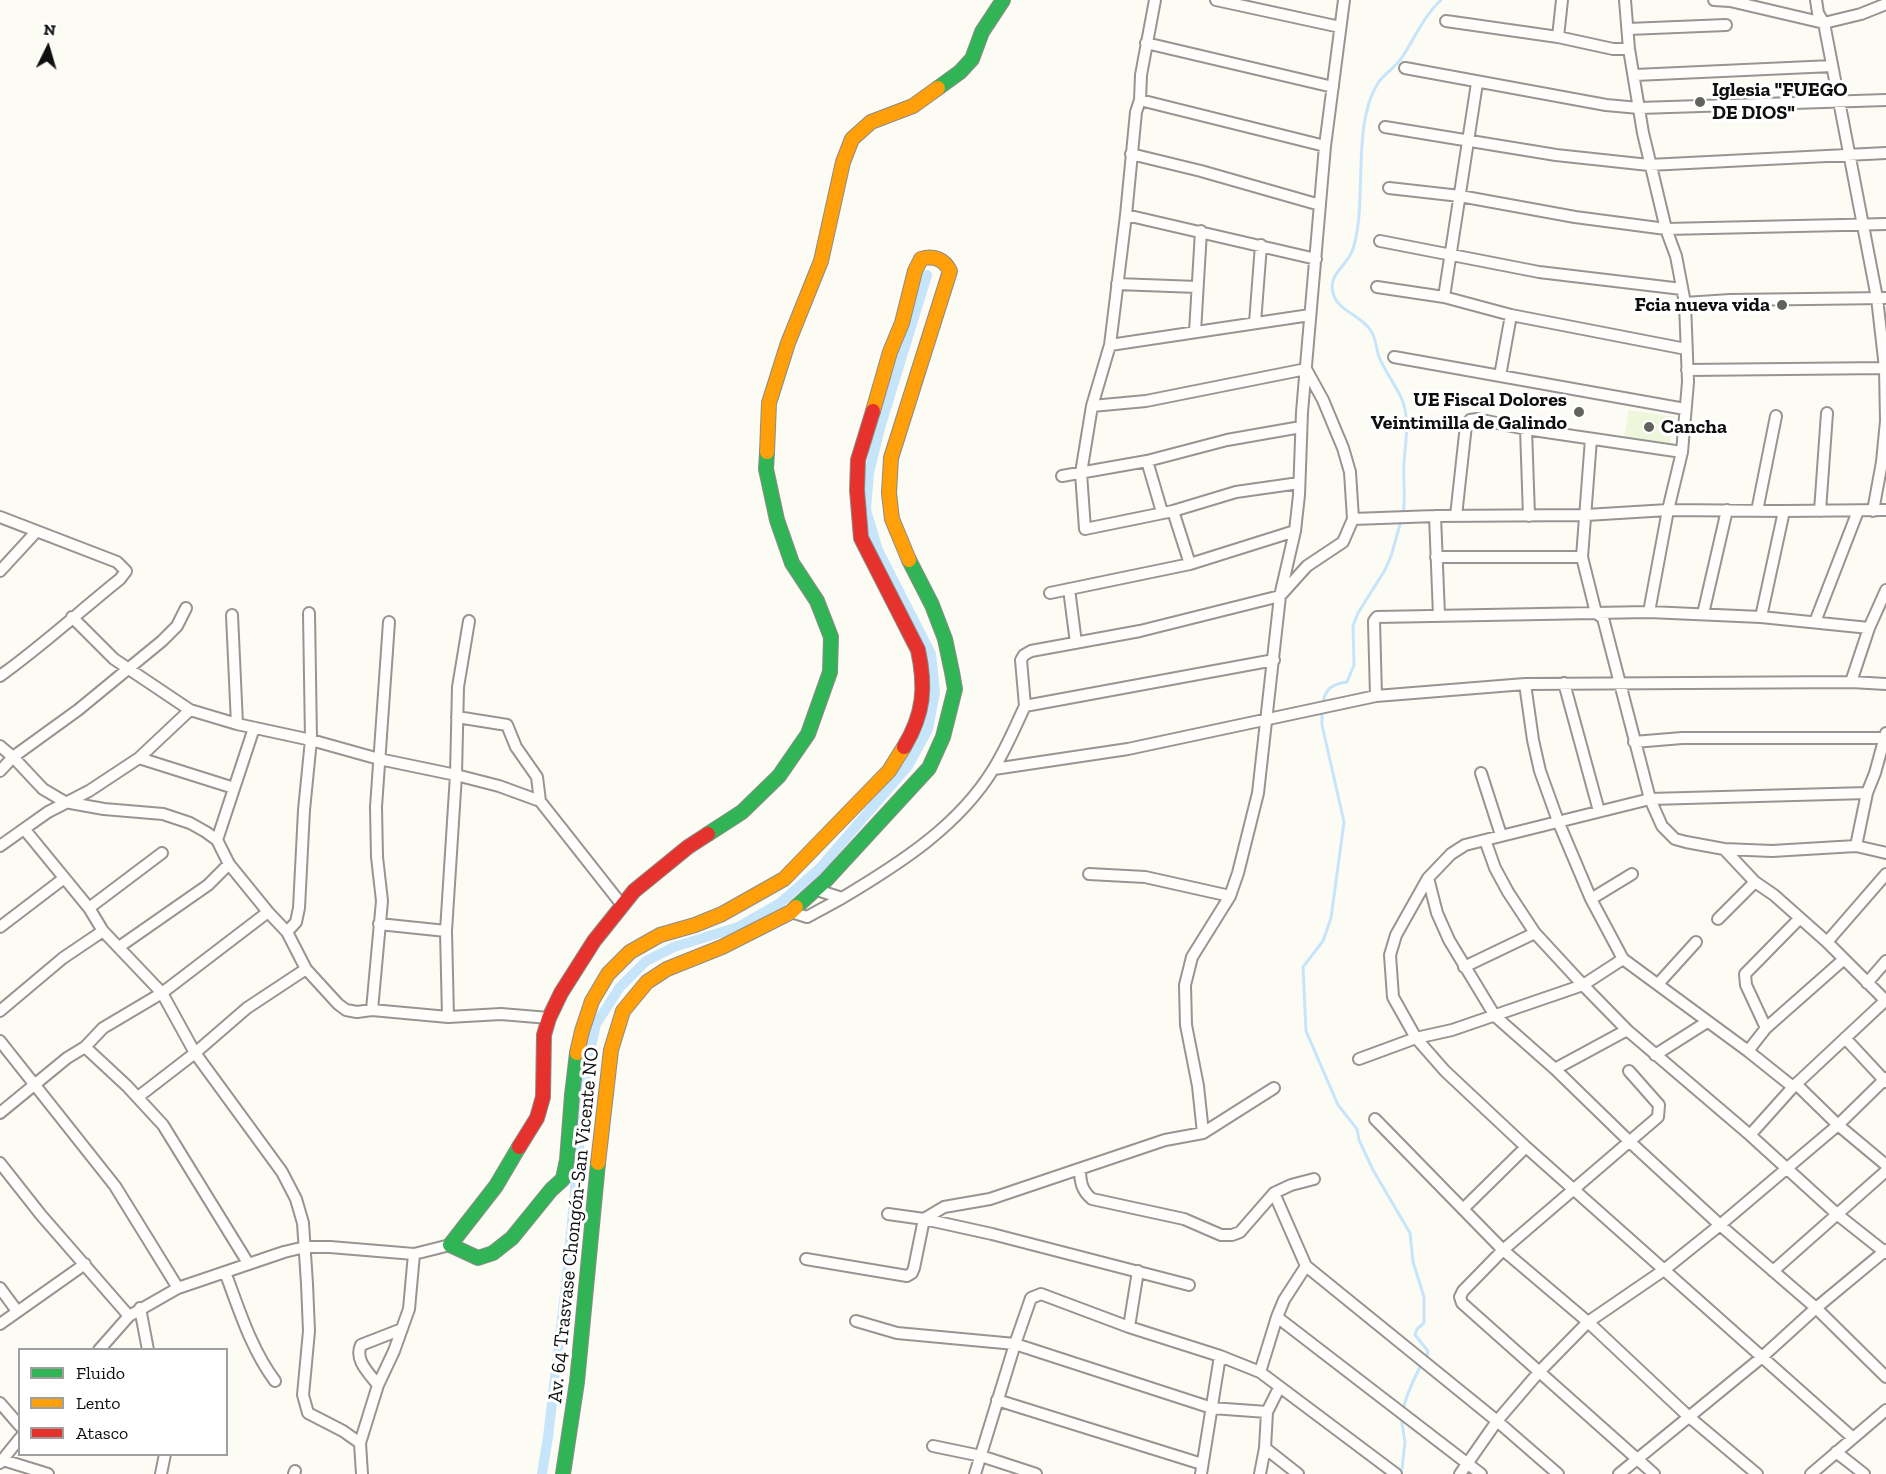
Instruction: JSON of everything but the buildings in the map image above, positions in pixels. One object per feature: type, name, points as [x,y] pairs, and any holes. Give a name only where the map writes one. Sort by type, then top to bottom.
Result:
[{"type":"street","points":[[101,1348],[129,1316],[140,1308],[178,1288],[248,1263],[305,1247],[414,1254],[450,1245],[496,1186],[537,1118],[543,1097],[544,1035],[549,1018],[561,993],[594,941],[634,891],[688,847],[742,812],[779,776],[808,734],[830,672],[831,637],[817,601],[792,563],[777,520],[766,470],[769,403],[788,344],[821,261],[843,162],[852,139],[871,122],[913,106],[960,72],[972,58],[982,32],[1003,0]]},
{"type":"street","points":[[1155,0],[1146,43],[1140,100],[1136,112],[1110,345],[1092,406],[1081,473],[1085,529],[1168,512],[1236,492],[1299,483]]},
{"type":"street","points":[[1216,0],[1340,27]]},
{"type":"street","points":[[1203,1132],[1198,1086],[1186,1026],[1185,985],[1192,957],[1230,896],[1258,793],[1280,596],[1295,531],[1301,427],[1325,146],[1344,0]]},
{"type":"street","points":[[1558,37],[1562,0]]},
{"type":"street","points":[[1626,0],[1629,49],[1649,165],[1666,229],[1676,256],[1685,303],[1687,370],[1682,452],[1668,510],[1649,612]]},
{"type":"street","points":[[1714,0],[1821,18],[1861,14],[1886,4]]},
{"type":"street","points":[[1816,0],[1832,66],[1863,225],[1882,298],[1886,421],[1882,462],[1873,511]]},
{"type":"street","points":[[1446,21],[1558,37],[1613,49],[1629,49]]},
{"type":"street","points":[[1628,29],[1726,26]]},
{"type":"street","points":[[1146,43],[1333,87]]},
{"type":"street","points":[[1635,75],[1832,66]]},
{"type":"street","points":[[1405,68],[1477,83],[1606,105],[1639,108],[1886,100]]},
{"type":"street","points":[[1444,297],[1477,83]]},
{"type":"street","points":[[1140,100],[1325,146]]},
{"type":"street","points":[[1385,127],[1556,155],[1649,165],[1886,153]]},
{"type":"street","points":[[1131,154],[1202,171],[1320,205]]},
{"type":"street","points":[[1389,188],[1460,196],[1575,217],[1666,229],[1886,224]]},
{"type":"street","points":[[1126,215],[1316,259]]},
{"type":"street","points":[[1195,332],[1201,231]]},
{"type":"street","points":[[1380,241],[1539,273],[1682,289]]},
{"type":"street","points":[[1255,323],[1261,245]]},
{"type":"street","name":"Av. 64 Trasvase Chongón-San Vicente NO","points":[[450,1245],[478,1258],[493,1253],[512,1238],[550,1190],[563,1179],[567,1160],[578,1042],[585,1013],[607,974],[629,953],[659,935],[701,923],[745,902],[784,879],[889,771],[914,730],[923,700],[922,668],[918,650],[861,538],[857,490],[858,460],[902,323],[915,270],[921,259],[926,256],[945,261],[950,271],[891,458],[889,492],[892,519],[932,605],[945,639],[955,689],[943,737],[929,768],[817,890],[791,912],[722,947],[667,969],[647,982],[623,1011],[611,1050],[603,1111],[577,1382],[563,1474]]},
{"type":"street","points":[[1117,284],[1197,287]]},
{"type":"street","points":[[1377,287],[1444,297],[1511,315],[1686,349]]},
{"type":"street","points":[[1685,303],[1730,300],[1882,298]]},
{"type":"street","points":[[1110,345],[1310,315]]},
{"type":"street","points":[[1500,376],[1511,315]]},
{"type":"street","points":[[1394,357],[1685,409]]},
{"type":"street","points":[[1687,370],[1800,371],[1885,368]]},
{"type":"street","points":[[1092,406],[1146,401],[1306,369]]},
{"type":"street","points":[[791,912],[807,917],[874,879],[931,840],[968,802],[994,769],[1025,706],[1021,660],[1024,655],[1031,651],[1193,619],[1280,596],[1307,566],[1343,542],[1353,519],[1350,472],[1323,400],[1306,369]]},
{"type":"street","points":[[1820,511],[1827,413]]},
{"type":"street","points":[[1757,511],[1776,416]]},
{"type":"street","points":[[1456,516],[1466,424],[1470,420],[1477,419],[1526,429],[1682,452]]},
{"type":"street","points":[[1062,476],[1147,461],[1227,440],[1301,427]]},
{"type":"street","points":[[1526,429],[1529,516]]},
{"type":"street","points":[[1591,439],[1582,557],[1596,613],[1603,618],[1650,799],[1662,826],[1675,839],[1724,849],[1772,851],[1856,846],[1886,853]]},
{"type":"street","points":[[1147,461],[1190,564]]},
{"type":"street","points":[[1353,519],[1586,515],[1668,510],[1886,510]]},
{"type":"street","points":[[1703,614],[1727,510]]},
{"type":"street","points":[[1761,617],[1784,511]]},
{"type":"street","points":[[1815,622],[1858,511]]},
{"type":"street","points":[[1435,516],[1439,615]]},
{"type":"street","points":[[0,517],[117,562],[126,571],[120,579],[0,676]]},
{"type":"street","points":[[1050,594],[1190,564],[1295,531]]},
{"type":"street","points":[[0,571],[36,532]]},
{"type":"street","points":[[1436,557],[1582,557]]},
{"type":"street","points":[[1069,589],[1076,643]]},
{"type":"street","points":[[1851,682],[1869,628],[1886,590]]},
{"type":"street","points":[[0,771],[13,757],[78,710],[162,641],[177,626],[186,608]]},
{"type":"street","points":[[1376,696],[1375,618],[1377,617],[1649,612],[1761,617],[1869,628]]},
{"type":"street","points":[[287,932],[296,922],[299,908],[304,810],[311,740],[309,613]]},
{"type":"street","points":[[232,615],[237,724]]},
{"type":"street","points":[[72,617],[114,659],[190,710],[378,759],[499,786],[540,801]]},
{"type":"street","points":[[448,1017],[446,931],[456,775],[458,687],[469,621]]},
{"type":"street","points":[[372,1011],[382,901],[377,857],[378,759],[389,622]]},
{"type":"street","points":[[1025,706],[1274,660]]},
{"type":"street","points":[[994,769],[1128,749],[1376,696],[1564,683],[1851,682],[1886,684]]},
{"type":"street","points":[[1564,683],[1599,811]]},
{"type":"street","points":[[1525,684],[1540,771],[1591,899],[1623,959],[1795,1086],[1886,1165]]},
{"type":"street","points":[[0,846],[48,812],[89,791],[139,758],[190,710]]},
{"type":"street","points":[[457,717],[507,725],[516,747],[537,777],[540,801],[622,905]]},
{"type":"street","points":[[217,840],[254,728]]},
{"type":"street","points":[[1634,742],[1682,738],[1885,736],[1881,775],[1867,793],[1856,846]]},
{"type":"street","points":[[0,746],[43,789],[65,802],[104,809],[163,814],[190,823],[217,840],[229,864],[287,932],[306,969],[346,1010],[448,1017],[501,1014],[549,1018]]},
{"type":"street","points":[[139,758],[234,788]]},
{"type":"street","points":[[1481,773],[1501,836]]},
{"type":"street","points":[[1853,1438],[1526,1147],[1445,1071],[1416,1038],[1393,997],[1390,955],[1396,935],[1428,878],[1451,854],[1465,845],[1650,799],[1867,793]]},
{"type":"street","points":[[25,830],[89,908],[103,931],[162,993],[195,1053],[282,1172],[297,1199],[303,1223],[309,1331],[303,1395],[308,1413],[343,1431],[360,1443]]},
{"type":"street","points":[[1485,840],[1495,868],[1535,933],[1583,985],[1627,1030],[1750,1135],[1838,1215],[1885,1252],[1816,1308],[1761,1358],[1619,1474]]},
{"type":"street","points":[[1724,849],[1755,882],[1774,895],[1827,942],[1867,984],[1886,1000],[1795,1086],[1750,1135]]},
{"type":"street","points":[[89,908],[162,853]]},
{"type":"street","points":[[119,947],[208,885],[229,864]]},
{"type":"street","points":[[1089,874],[1145,877],[1230,896]]},
{"type":"street","points":[[1591,899],[1632,874]]},
{"type":"street","points":[[1827,942],[1886,874]]},
{"type":"street","points":[[1428,878],[1437,914],[1464,967],[1495,1016],[1555,1069],[1720,1225],[1816,1308],[1886,1377]]},
{"type":"street","points":[[0,927],[63,879]]},
{"type":"street","points":[[1718,919],[1755,882]]},
{"type":"street","points":[[817,890],[842,898]]},
{"type":"street","points":[[0,1113],[67,1058],[85,1047],[103,1028],[162,993],[268,912]]},
{"type":"street","points":[[1766,1028],[1746,985],[1745,974],[1800,918]]},
{"type":"street","points":[[379,924],[446,931]]},
{"type":"street","points":[[0,1011],[63,958],[103,931]]},
{"type":"street","points":[[1464,967],[1535,933]]},
{"type":"street","points":[[1658,984],[1696,942]]},
{"type":"street","points":[[1359,1059],[1416,1038],[1452,1030],[1583,985],[1623,959]]},
{"type":"street","points":[[1748,1051],[1766,1028],[1843,960]]},
{"type":"street","points":[[1867,984],[1886,961]]},
{"type":"street","points":[[138,1097],[195,1053],[247,1008],[306,969]]},
{"type":"street","points":[[1655,1054],[1707,1022]]},
{"type":"street","points":[[1555,1069],[1627,1030]]},
{"type":"street","points":[[1460,1474],[1497,1421],[1539,1372],[1588,1323],[1664,1270],[1720,1225],[1838,1125],[1885,1080],[1845,1038]]},
{"type":"street","points":[[0,1041],[115,1186],[178,1288]]},
{"type":"street","points":[[85,1047],[138,1097],[163,1125],[248,1263]]},
{"type":"street","points":[[1629,1071],[1659,1105],[1658,1117],[1503,1250],[1463,1291],[1460,1297],[1462,1303],[1654,1474]]},
{"type":"street","points":[[806,1259],[907,1276],[912,1274],[914,1268],[924,1219],[944,1207],[990,1199],[1165,1140],[1203,1132],[1274,1088]]},
{"type":"street","points":[[1375,1119],[1503,1250],[1588,1323],[1688,1416],[1757,1474]]},
{"type":"street","points":[[1463,1209],[1526,1147]]},
{"type":"street","points":[[0,1163],[41,1215],[129,1316]]},
{"type":"street","points":[[1080,1169],[1080,1181],[1084,1193],[1092,1199],[1184,1219],[1221,1236],[1240,1232],[1274,1193],[1291,1185],[1314,1179]]},
{"type":"street","points":[[1773,1271],[1886,1171]]},
{"type":"street","points":[[1274,1193],[1306,1266],[1497,1421],[1558,1474]]},
{"type":"street","points":[[888,1214],[924,1219],[1189,1285]]},
{"type":"street","points":[[362,1474],[360,1443],[378,1385],[394,1351],[409,1309],[414,1254]]},
{"type":"street","points":[[0,1324],[85,1264]]},
{"type":"street","points":[[1260,1372],[1276,1317],[1306,1266]]},
{"type":"street","points":[[1129,1327],[1138,1271]]},
{"type":"street","points":[[225,1272],[256,1350],[275,1381]]},
{"type":"street","points":[[0,1288],[17,1311]]},
{"type":"street","points":[[975,1474],[1014,1344],[1031,1298],[1041,1294],[1260,1372],[1396,1474]]},
{"type":"street","points":[[140,1308],[148,1348]]},
{"type":"street","points":[[1276,1317],[1481,1474]]},
{"type":"street","points":[[856,1321],[897,1333],[1014,1344],[1212,1408],[1267,1412]]},
{"type":"street","points":[[378,1385],[361,1363],[359,1350],[361,1344],[402,1329]]},
{"type":"street","points":[[998,1400],[1202,1469],[1220,1356]]},
{"type":"street","points":[[1260,1474],[1267,1412],[1279,1388]]},
{"type":"street","points":[[0,1403],[18,1424]]},
{"type":"street","points":[[1811,1474],[1886,1410]]},
{"type":"street","points":[[18,1440],[1,1461],[48,1474]]},
{"type":"street","points":[[933,1446],[981,1455],[1036,1474]]},
{"type":"street","points":[[1264,1448],[1298,1474]]},
{"type":"street","points":[[1836,1452],[1864,1474]]},
{"type":"street","points":[[161,1474],[165,1456]]},
{"type":"green space","name":"Cancha","points":[[1629,410],[1675,417],[1670,443],[1624,437]]},
{"type":"waterway","points":[[1403,514],[1407,430],[1404,406],[1379,357],[1371,331],[1362,321],[1340,305],[1332,286],[1333,280],[1353,249],[1357,230],[1362,142],[1370,100],[1378,83],[1400,60],[1425,20],[1441,0]]},
{"type":"waterway","points":[[542,1474],[566,1285],[587,1065],[596,1024],[620,987],[646,961],[674,947],[738,927],[780,903],[820,868],[908,766],[928,729],[935,692],[931,654],[878,550],[866,510],[869,473],[880,428],[927,275]]},
{"type":"waterway","points":[[1323,705],[1325,695],[1330,688],[1347,682],[1354,665],[1353,626],[1358,613],[1385,570],[1401,521]]},
{"type":"waterway","points":[[1322,712],[1322,725],[1344,822],[1331,918],[1323,941],[1303,967],[1306,1031],[1338,1105],[1357,1129],[1359,1140],[1373,1170],[1410,1233],[1413,1262],[1424,1297],[1424,1323],[1417,1329],[1415,1335],[1428,1351],[1403,1411]]},
{"type":"waterway","points":[[1401,1417],[1405,1442],[1402,1469]]},
{"type":"traffic: fast","points":[[938,88],[960,72],[972,59],[982,32],[1003,0]]},
{"type":"traffic: fast","points":[[708,834],[742,812],[779,776],[808,734],[830,672],[831,637],[817,601],[792,563],[777,520],[766,469],[767,452]]},
{"type":"traffic: fast","points":[[796,907],[826,880],[929,768],[943,737],[955,689],[952,672],[945,639],[932,605],[909,560]]},
{"type":"traffic: fast","points":[[519,1147],[496,1186],[450,1245],[478,1258],[493,1253],[512,1238],[551,1190],[563,1179],[567,1160],[577,1053]]},
{"type":"traffic: fast","points":[[563,1474],[577,1382],[598,1163]]},
{"type":"traffic: slow","points":[[767,452],[769,403],[788,343],[821,261],[843,162],[852,139],[871,122],[913,106],[938,88]]},
{"type":"traffic: slow","points":[[873,411],[890,352],[902,323],[915,271],[921,259],[938,259],[950,271],[891,458],[889,493],[892,519],[909,560]]},
{"type":"traffic: slow","points":[[577,1053],[592,1001],[608,974],[630,952],[660,935],[722,914],[784,879],[889,771],[904,747]]},
{"type":"traffic: slow","points":[[598,1163],[611,1050],[623,1011],[647,982],[667,969],[722,947],[791,912],[796,907]]},
{"type":"traffic: jam","points":[[873,411],[858,460],[857,490],[861,538],[918,650],[921,663],[922,700],[916,723],[904,747]]},
{"type":"traffic: jam","points":[[519,1147],[537,1118],[543,1097],[544,1035],[561,993],[594,941],[634,891],[688,847],[708,834]]},
{"type":"place","name":"Iglesia \"FUEGO DE DIOS\"","points":[[1700,102]]},
{"type":"place","name":"Fcia nueva vida","points":[[1782,305]]},
{"type":"place","name":"UE Fiscal Dolores Veintimilla de Galindo","points":[[1579,412]]},
{"type":"place","name":"Cancha","points":[[1649,427]]}]
